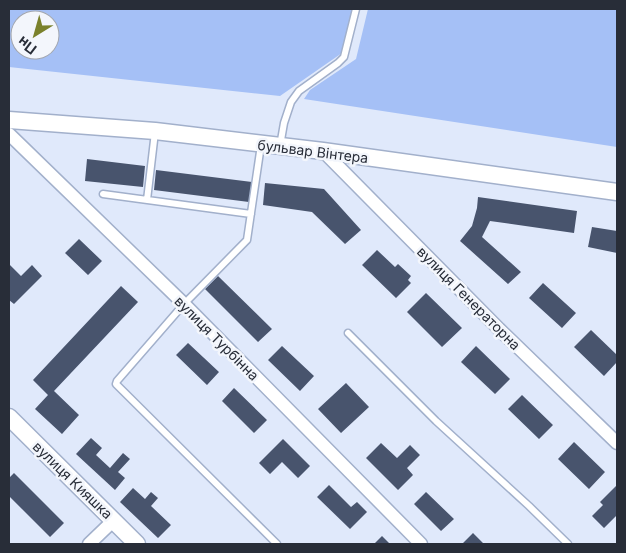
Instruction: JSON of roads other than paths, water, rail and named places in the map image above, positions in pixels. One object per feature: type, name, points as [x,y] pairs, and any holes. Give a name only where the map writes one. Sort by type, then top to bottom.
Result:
[{"type":"street","name":"бульвар Вінтера","points":[[9,120],[155,131],[323,151],[617,192]]},
{"type":"street","name":"вулиця Турбінна","points":[[9,134],[184,304],[421,544]]},
{"type":"street","name":"вулиця Генераторна","points":[[323,151],[499,328],[617,443]]},
{"type":"street","name":"вулиця Кияшка","points":[[9,417],[137,544]]},
{"type":"street","points":[[90,544],[114,520]]},
{"type":"lane","points":[[280,147],[284,123],[291,102],[299,91],[344,57],[356,9]]},
{"type":"lane","points":[[147,200],[155,131]]},
{"type":"lane","points":[[261,145],[247,240],[184,304],[116,381],[116,384],[278,544]]},
{"type":"lane","points":[[103,194],[252,214]]},
{"type":"lane","points":[[348,333],[436,421],[568,544]]}]
